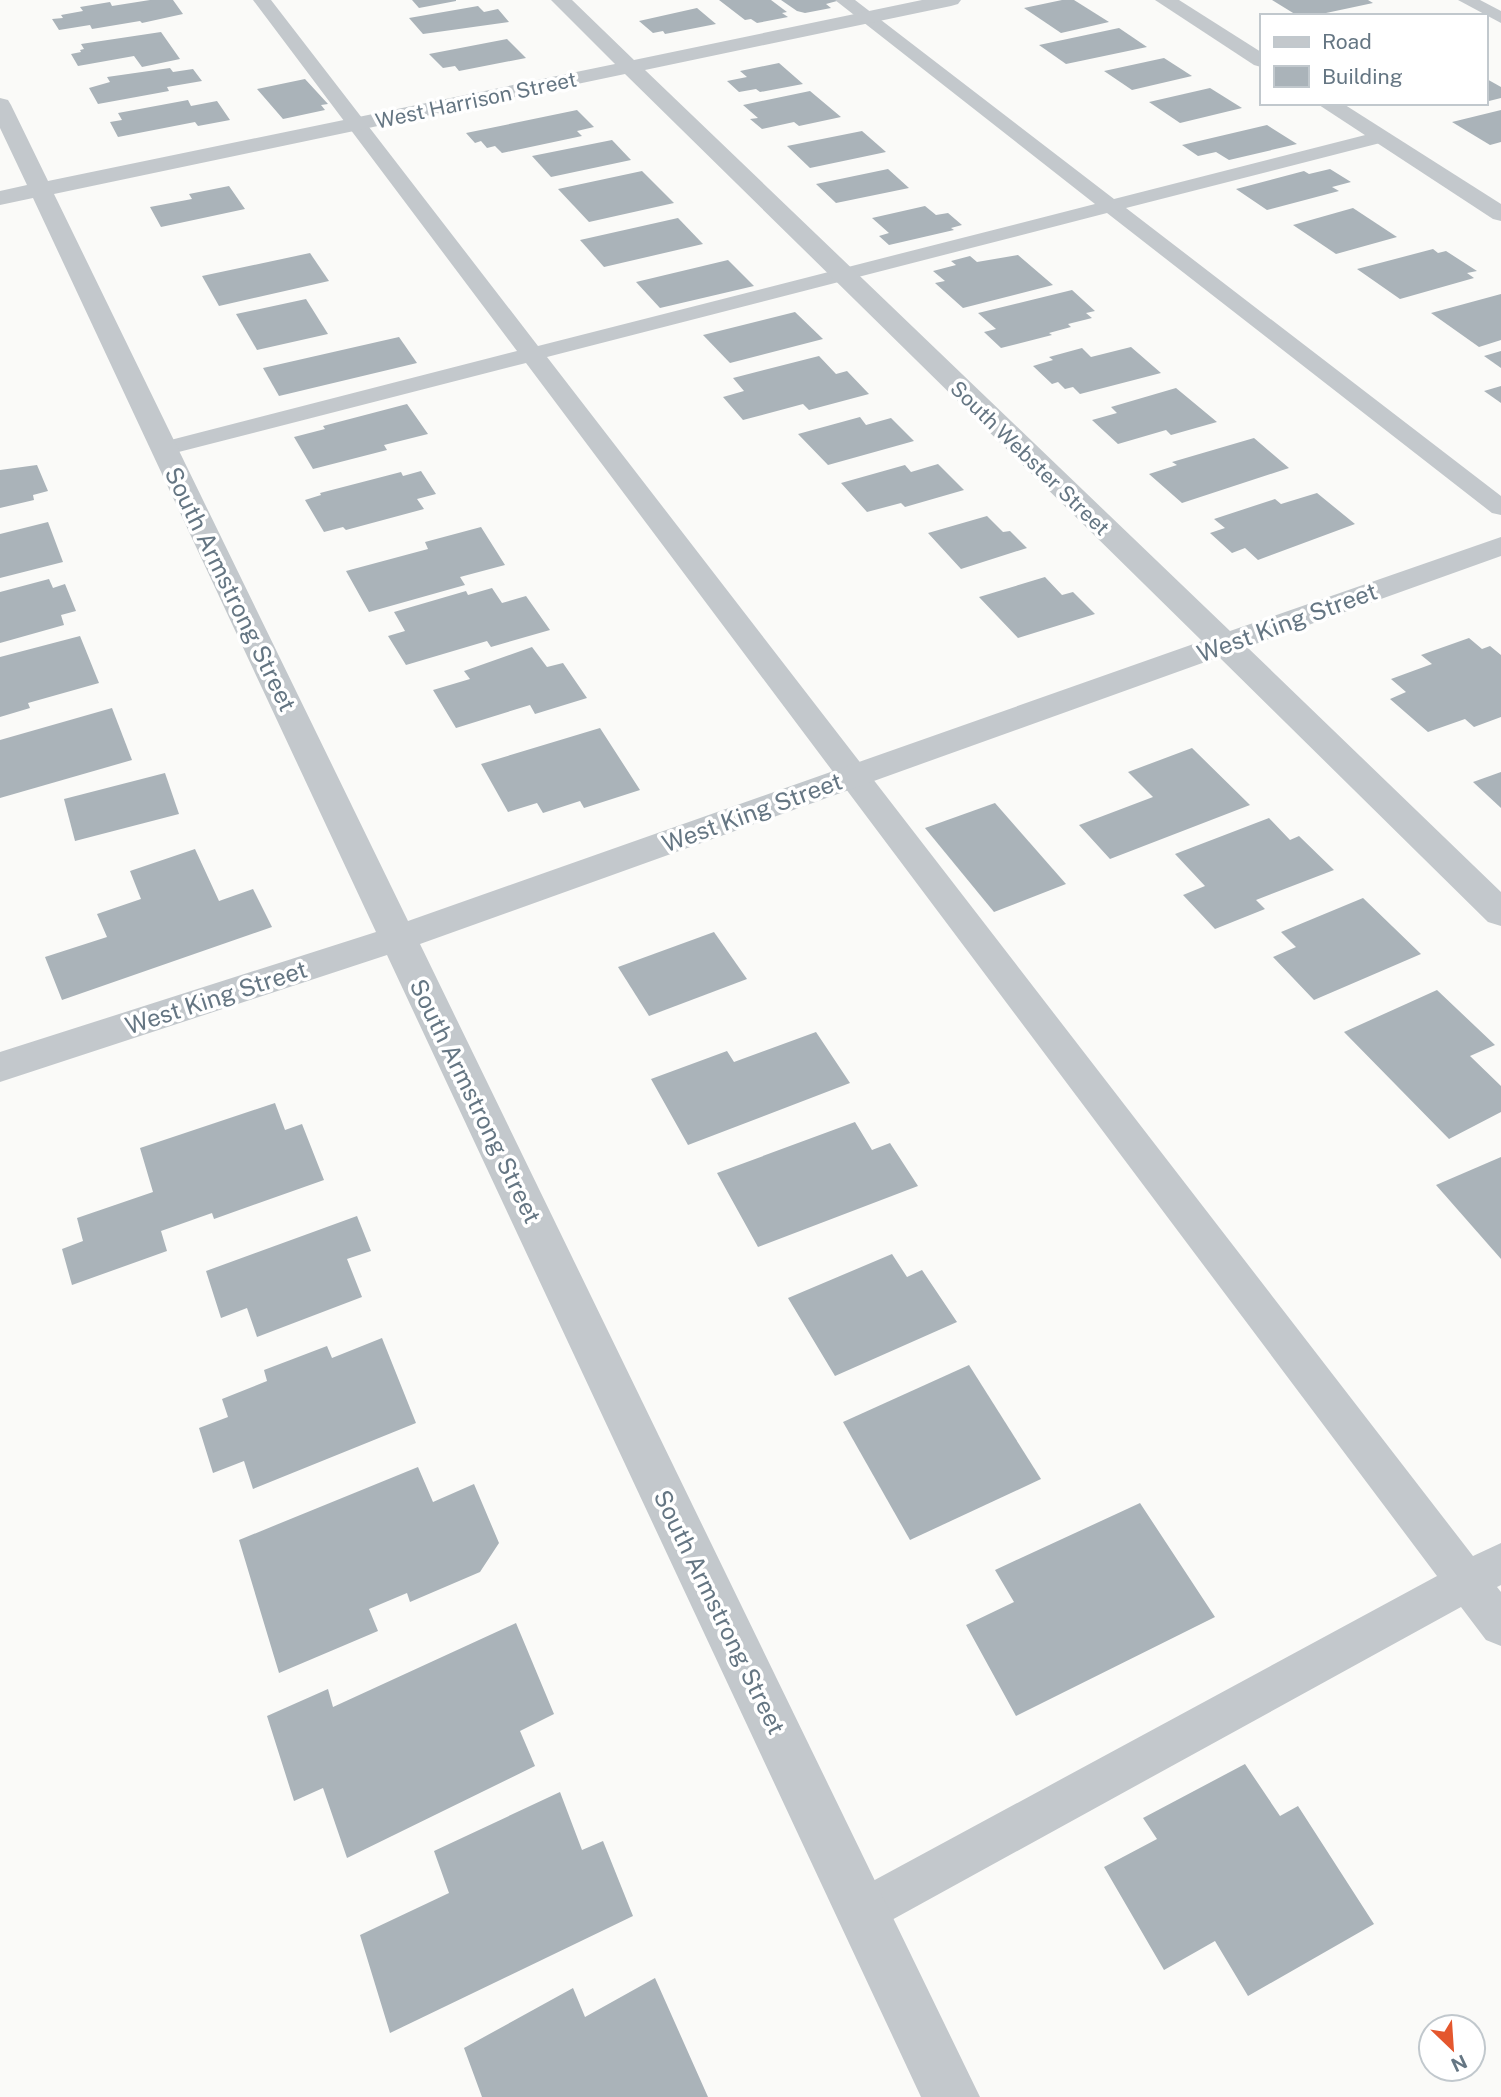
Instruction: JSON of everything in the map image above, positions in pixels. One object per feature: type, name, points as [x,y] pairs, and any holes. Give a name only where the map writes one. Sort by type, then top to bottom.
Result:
[{"type":"street","name":"South Webster Street","points":[[561,0],[1222,645],[1501,913]]},
{"type":"street","name":"West Harrison Street","points":[[0,198],[951,0]]},
{"type":"street","points":[[1165,0],[1260,60]]},
{"type":"street","name":"South Armstrong Street","points":[[0,104],[951,2097]]},
{"type":"street","points":[[1330,105],[1501,214]]},
{"type":"street","name":"West King Street","points":[[0,1068],[398,937],[1501,546]]},
{"type":"lane","points":[[262,0],[852,777],[1484,1573],[1501,1626]]},
{"type":"lane","points":[[844,0],[1501,508]]},
{"type":"lane","points":[[1467,0],[1501,18]]},
{"type":"lane","points":[[163,449],[1381,137]]},
{"type":"lane","points":[[863,1911],[1484,1573]]},
{"type":"building","points":[[150,0],[173,0],[183,14],[142,23],[140,21],[92,29],[90,25],[59,30],[52,19],[83,11],[80,7],[110,2],[112,6]]},
{"type":"building","points":[[412,0],[456,0],[456,1],[419,8]]},
{"type":"building","points":[[719,0],[771,0],[787,12],[782,13],[788,17],[757,23],[751,19],[745,20]]},
{"type":"building","points":[[781,0],[837,1],[826,4],[831,8],[805,13]]},
{"type":"building","points":[[1074,0],[1109,22],[1061,33],[1024,8]]},
{"type":"building","points":[[1272,0],[1368,0],[1373,3],[1321,14],[1295,14]]},
{"type":"building","points":[[478,6],[484,12],[498,9],[509,22],[423,34],[409,18]]},
{"type":"building","points":[[697,8],[716,24],[665,34],[663,31],[653,33],[639,21]]},
{"type":"building","points":[[1119,28],[1147,47],[1066,64],[1039,45]]},
{"type":"building","points":[[161,32],[180,59],[142,67],[134,56],[78,66],[71,54],[84,49],[81,44]]},
{"type":"building","points":[[507,39],[526,58],[459,71],[455,66],[443,68],[429,54]]},
{"type":"building","points":[[1164,58],[1192,76],[1132,90],[1104,71]]},
{"type":"building","points":[[779,63],[803,84],[760,92],[756,89],[739,92],[727,81],[747,77],[740,71]]},
{"type":"building","points":[[170,68],[173,72],[193,69],[202,81],[167,87],[169,91],[98,104],[89,88],[110,82],[107,77]]},
{"type":"building","points":[[305,79],[328,104],[321,105],[325,110],[283,119],[257,89]]},
{"type":"building","points":[[1487,79],[1501,87],[1501,98],[1487,102]]},
{"type":"building","points":[[1210,88],[1242,108],[1180,123],[1149,102]]},
{"type":"building","points":[[810,91],[841,117],[799,126],[794,122],[762,129],[750,119],[758,118],[743,105]]},
{"type":"building","points":[[188,100],[191,106],[217,101],[230,120],[198,126],[195,122],[118,137],[110,122],[122,120],[118,113]]},
{"type":"building","points":[[577,110],[594,127],[577,131],[582,136],[502,153],[495,146],[487,148],[481,141],[475,143],[466,133]]},
{"type":"building","points":[[1501,110],[1501,142],[1490,145],[1452,122]]},
{"type":"building","points":[[1267,125],[1297,144],[1229,160],[1216,152],[1198,156],[1182,145]]},
{"type":"building","points":[[862,131],[886,152],[810,168],[787,146]]},
{"type":"building","points":[[612,140],[631,160],[551,177],[532,156]]},
{"type":"building","points":[[888,169],[909,188],[836,203],[816,184]]},
{"type":"building","points":[[1330,169],[1351,182],[1332,187],[1339,191],[1267,210],[1236,189],[1304,171],[1309,174]]},
{"type":"building","points":[[642,171],[674,203],[589,222],[558,189]]},
{"type":"building","points":[[229,186],[245,209],[161,227],[150,207],[192,199],[189,194]]},
{"type":"building","points":[[925,206],[936,215],[948,213],[962,225],[951,228],[954,230],[889,245],[879,236],[889,233],[872,218]]},
{"type":"building","points":[[1353,208],[1397,237],[1336,254],[1293,225]]},
{"type":"building","points":[[678,218],[703,244],[604,267],[580,240]]},
{"type":"building","points":[[1433,249],[1438,253],[1446,251],[1477,271],[1467,273],[1474,278],[1400,299],[1357,269]]},
{"type":"building","points":[[310,253],[329,281],[219,306],[202,276]]},
{"type":"building","points":[[1018,255],[1053,285],[963,308],[935,283],[945,281],[933,271],[956,265],[951,261],[970,256],[977,262]]},
{"type":"building","points":[[728,260],[754,286],[660,308],[636,282]]},
{"type":"building","points":[[1072,290],[1095,311],[1086,313],[1092,318],[1068,324],[1071,327],[1049,333],[1052,335],[1001,348],[984,332],[996,329],[978,313]]},
{"type":"building","points":[[1501,294],[1501,340],[1479,347],[1431,313]]},
{"type":"building","points":[[306,299],[328,334],[257,350],[236,314]]},
{"type":"building","points":[[795,312],[823,339],[730,363],[703,335]]},
{"type":"building","points":[[399,337],[417,363],[279,396],[263,368]]},
{"type":"building","points":[[1131,347],[1161,373],[1080,394],[1073,387],[1065,389],[1058,382],[1052,384],[1033,366],[1053,360],[1049,357],[1082,348],[1091,357]]},
{"type":"building","points":[[1501,351],[1501,368],[1484,356]]},
{"type":"building","points":[[819,356],[836,374],[847,371],[869,394],[809,410],[803,404],[743,420],[723,397],[744,391],[733,378]]},
{"type":"building","points":[[1501,386],[1501,403],[1484,391]]},
{"type":"building","points":[[1176,388],[1217,422],[1171,435],[1166,430],[1118,444],[1092,420],[1117,413],[1111,407]]},
{"type":"building","points":[[407,404],[428,434],[384,445],[387,450],[313,469],[294,437],[325,429],[323,426]]},
{"type":"building","points":[[860,417],[866,425],[891,418],[914,441],[828,465],[798,434]]},
{"type":"building","points":[[1254,438],[1289,468],[1182,503],[1149,474],[1177,465],[1172,462]]},
{"type":"building","points":[[938,464],[964,490],[905,507],[901,503],[867,512],[841,483],[905,465],[911,472]]},
{"type":"building","points":[[37,465],[48,491],[33,495],[34,500],[0,508],[0,470]]},
{"type":"building","points":[[421,471],[436,494],[417,499],[424,509],[346,530],[343,527],[324,532],[305,500],[321,495],[320,493],[401,472],[403,476]]},
{"type":"building","points":[[1317,493],[1355,524],[1258,560],[1245,548],[1232,553],[1210,533],[1225,528],[1214,519],[1275,499],[1281,504]]},
{"type":"building","points":[[987,516],[1003,532],[1010,531],[1027,548],[961,569],[928,533]]},
{"type":"building","points":[[48,522],[63,562],[0,578],[0,534]]},
{"type":"building","points":[[481,527],[505,565],[460,577],[465,585],[369,612],[346,571],[428,549],[425,542]]},
{"type":"building","points":[[1045,577],[1062,595],[1073,592],[1095,614],[1018,638],[979,597]]},
{"type":"building","points":[[49,579],[53,588],[65,584],[76,611],[61,615],[64,625],[0,643],[0,592]]},
{"type":"building","points":[[492,588],[502,603],[526,596],[550,630],[491,647],[487,641],[406,665],[388,636],[405,631],[394,612],[466,591],[468,595]]},
{"type":"building","points":[[80,636],[99,683],[28,703],[30,708],[0,717],[0,657]]},
{"type":"building","points":[[1469,638],[1482,649],[1490,646],[1501,655],[1501,717],[1474,727],[1465,719],[1428,732],[1390,699],[1406,692],[1391,679],[1432,664],[1421,655]]},
{"type":"building","points":[[532,647],[547,667],[563,663],[587,698],[535,714],[530,705],[456,728],[433,690],[470,679],[464,671]]},
{"type":"building","points":[[112,708],[132,760],[0,798],[0,740]]},
{"type":"building","points":[[600,728],[640,790],[584,808],[580,801],[543,813],[537,803],[508,812],[481,764]]},
{"type":"building","points":[[1192,748],[1250,805],[1110,859],[1079,825],[1153,797],[1128,772]]},
{"type":"building","points":[[1501,772],[1501,808],[1473,782]]},
{"type":"building","points":[[165,773],[179,814],[75,841],[64,799]]},
{"type":"building","points":[[995,803],[1066,884],[994,912],[925,828]]},
{"type":"building","points":[[1269,818],[1290,840],[1299,836],[1334,870],[1256,900],[1265,909],[1215,929],[1183,895],[1205,886],[1175,854]]},
{"type":"building","points":[[195,849],[219,901],[253,889],[272,927],[62,1000],[45,957],[107,937],[97,914],[141,899],[130,871]]},
{"type":"building","points":[[1363,898],[1421,954],[1314,1000],[1273,957],[1296,947],[1281,932]]},
{"type":"building","points":[[714,932],[747,979],[649,1016],[618,967]]},
{"type":"building","points":[[1437,990],[1495,1045],[1470,1056],[1501,1086],[1501,1112],[1449,1139],[1344,1032]]},
{"type":"building","points":[[816,1032],[850,1083],[688,1145],[651,1079],[727,1051],[734,1062]]},
{"type":"building","points":[[275,1103],[285,1130],[302,1124],[324,1180],[214,1219],[212,1213],[161,1231],[167,1251],[72,1285],[62,1249],[83,1241],[77,1218],[153,1192],[140,1148]]},
{"type":"building","points":[[855,1122],[872,1150],[890,1143],[918,1186],[758,1247],[717,1173]]},
{"type":"building","points":[[1501,1157],[1501,1259],[1436,1185]]},
{"type":"building","points":[[357,1216],[371,1251],[347,1259],[362,1297],[257,1337],[247,1308],[221,1318],[206,1271]]},
{"type":"building","points":[[892,1254],[907,1277],[922,1270],[957,1322],[835,1376],[788,1298]]},
{"type":"building","points":[[382,1338],[416,1423],[253,1489],[244,1461],[213,1473],[199,1428],[228,1417],[222,1399],[267,1381],[264,1370],[327,1346],[332,1358]]},
{"type":"building","points":[[969,1365],[1041,1479],[910,1540],[843,1422]]},
{"type":"building","points":[[418,1467],[433,1502],[474,1484],[499,1543],[480,1572],[410,1602],[407,1593],[369,1609],[378,1631],[279,1673],[239,1540]]},
{"type":"building","points":[[1140,1503],[1215,1617],[1016,1716],[966,1625],[1014,1602],[995,1570]]},
{"type":"building","points":[[516,1623],[554,1714],[520,1731],[535,1766],[347,1858],[323,1788],[294,1801],[267,1716],[328,1689],[333,1707]]},
{"type":"building","points":[[1245,1764],[1280,1816],[1298,1806],[1374,1924],[1248,1996],[1215,1941],[1164,1970],[1104,1867],[1157,1839],[1143,1818]]},
{"type":"building","points":[[560,1792],[582,1850],[603,1841],[633,1916],[390,2033],[360,1935],[449,1893],[434,1851]]},
{"type":"building","points":[[655,1978],[708,2097],[482,2097],[464,2048],[573,1988],[585,2017]]}]
